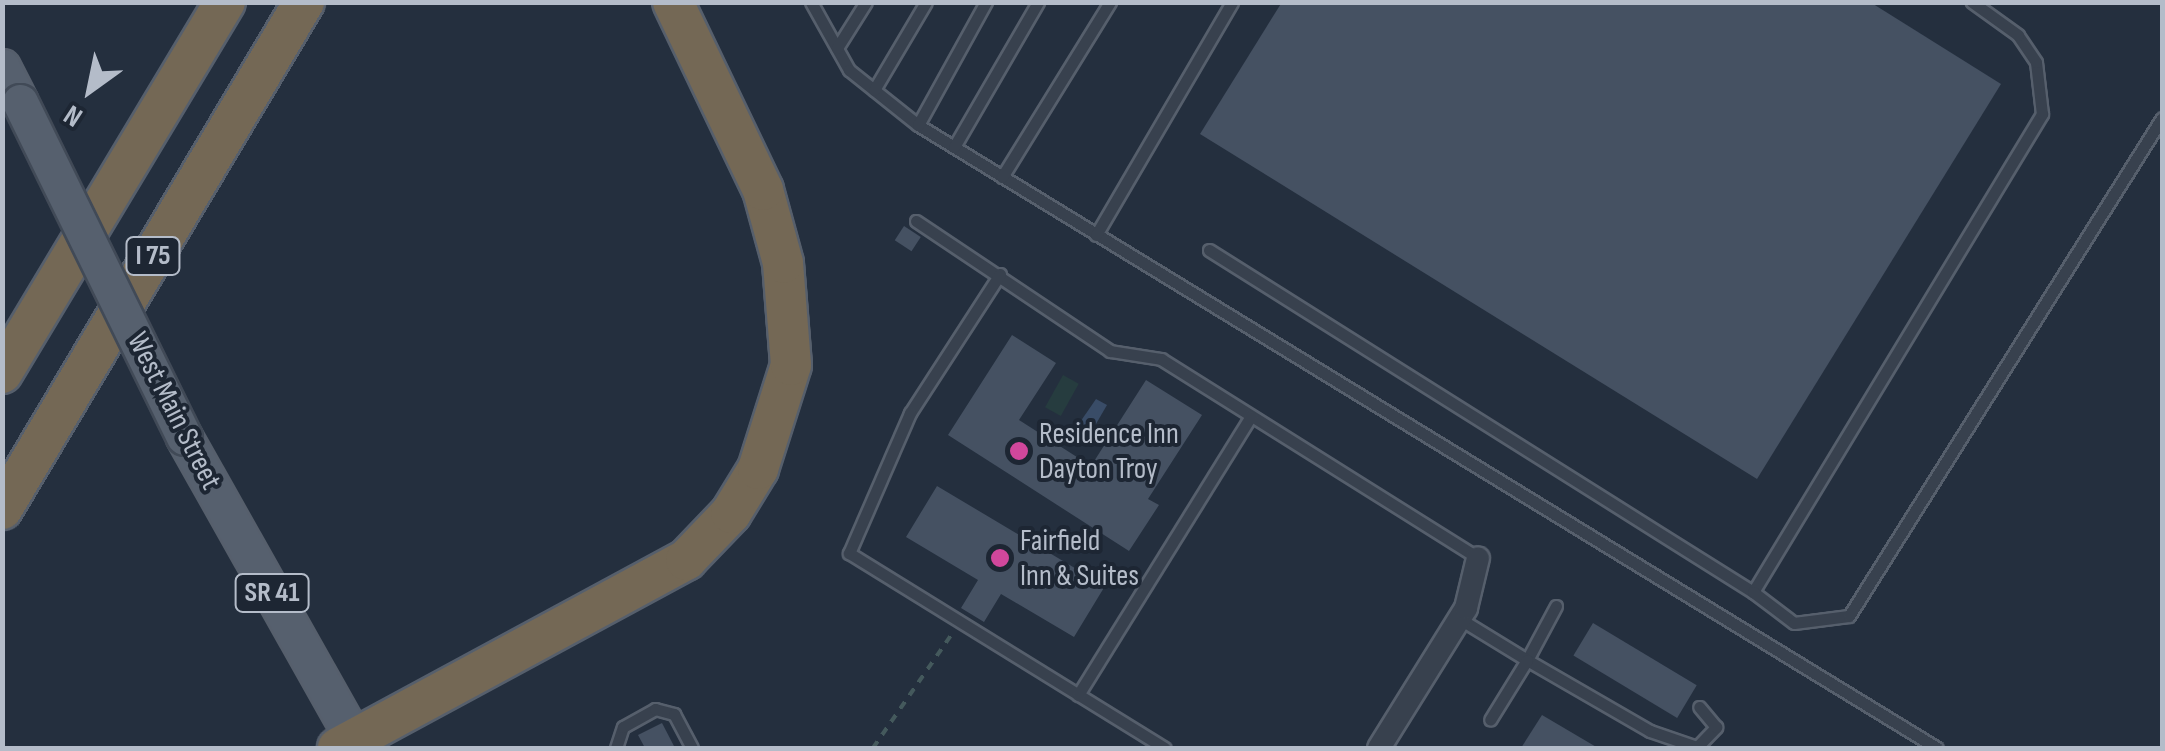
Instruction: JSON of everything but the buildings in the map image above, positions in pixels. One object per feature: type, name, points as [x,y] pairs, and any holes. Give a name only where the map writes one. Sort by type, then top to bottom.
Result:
[{"type":"highway","name":"I 75","points":[[2,373],[225,2]]},
{"type":"highway","name":"I 75","points":[[2,509],[304,2]]},
{"type":"highway","points":[[351,746],[686,560],[730,513],[758,468],[790,365],[783,263],[763,190],[672,2]]},
{"type":"main road","name":"West Main Street","points":[[2,67],[184,437],[351,746]]},
{"type":"street","points":[[1379,748],[1460,619],[1478,558]]},
{"type":"lane","points":[[811,2],[837,48],[874,90],[918,125],[1936,748]]},
{"type":"lane","points":[[837,48],[866,2]]},
{"type":"lane","points":[[874,90],[926,2]]},
{"type":"lane","points":[[918,125],[986,2]]},
{"type":"lane","points":[[954,147],[1038,2]]},
{"type":"lane","points":[[1002,177],[1110,2]]},
{"type":"lane","points":[[1096,235],[1232,2]]},
{"type":"lane","points":[[1752,592],[2042,114],[2036,62],[2018,35],[1972,2]]},
{"type":"lane","points":[[1209,250],[1752,592],[1794,623],[1849,616],[2162,118]]},
{"type":"lane","points":[[916,221],[1110,350],[1162,360],[1478,558]]},
{"type":"lane","points":[[1000,274],[910,413],[849,553],[1165,748]]},
{"type":"lane","points":[[1078,695],[1251,416]]},
{"type":"lane","points":[[1490,720],[1556,606]]},
{"type":"lane","points":[[1460,619],[1637,724],[1698,747],[1716,728],[1699,707]]},
{"type":"lane","points":[[616,748],[623,727],[655,709],[674,714],[692,748]]},
{"type":"path","points":[[874,748],[961,622]]},
{"type":"green space","points":[[1063,375],[1079,384],[1061,416],[1045,407]]},
{"type":"water","points":[[1096,399],[1107,405],[1089,436],[1076,428]]},
{"type":"place","name":"Residence Inn Dayton Troy","points":[[1019,451]]},
{"type":"place","name":"Fairfield Inn & Suites","points":[[1000,558]]}]
